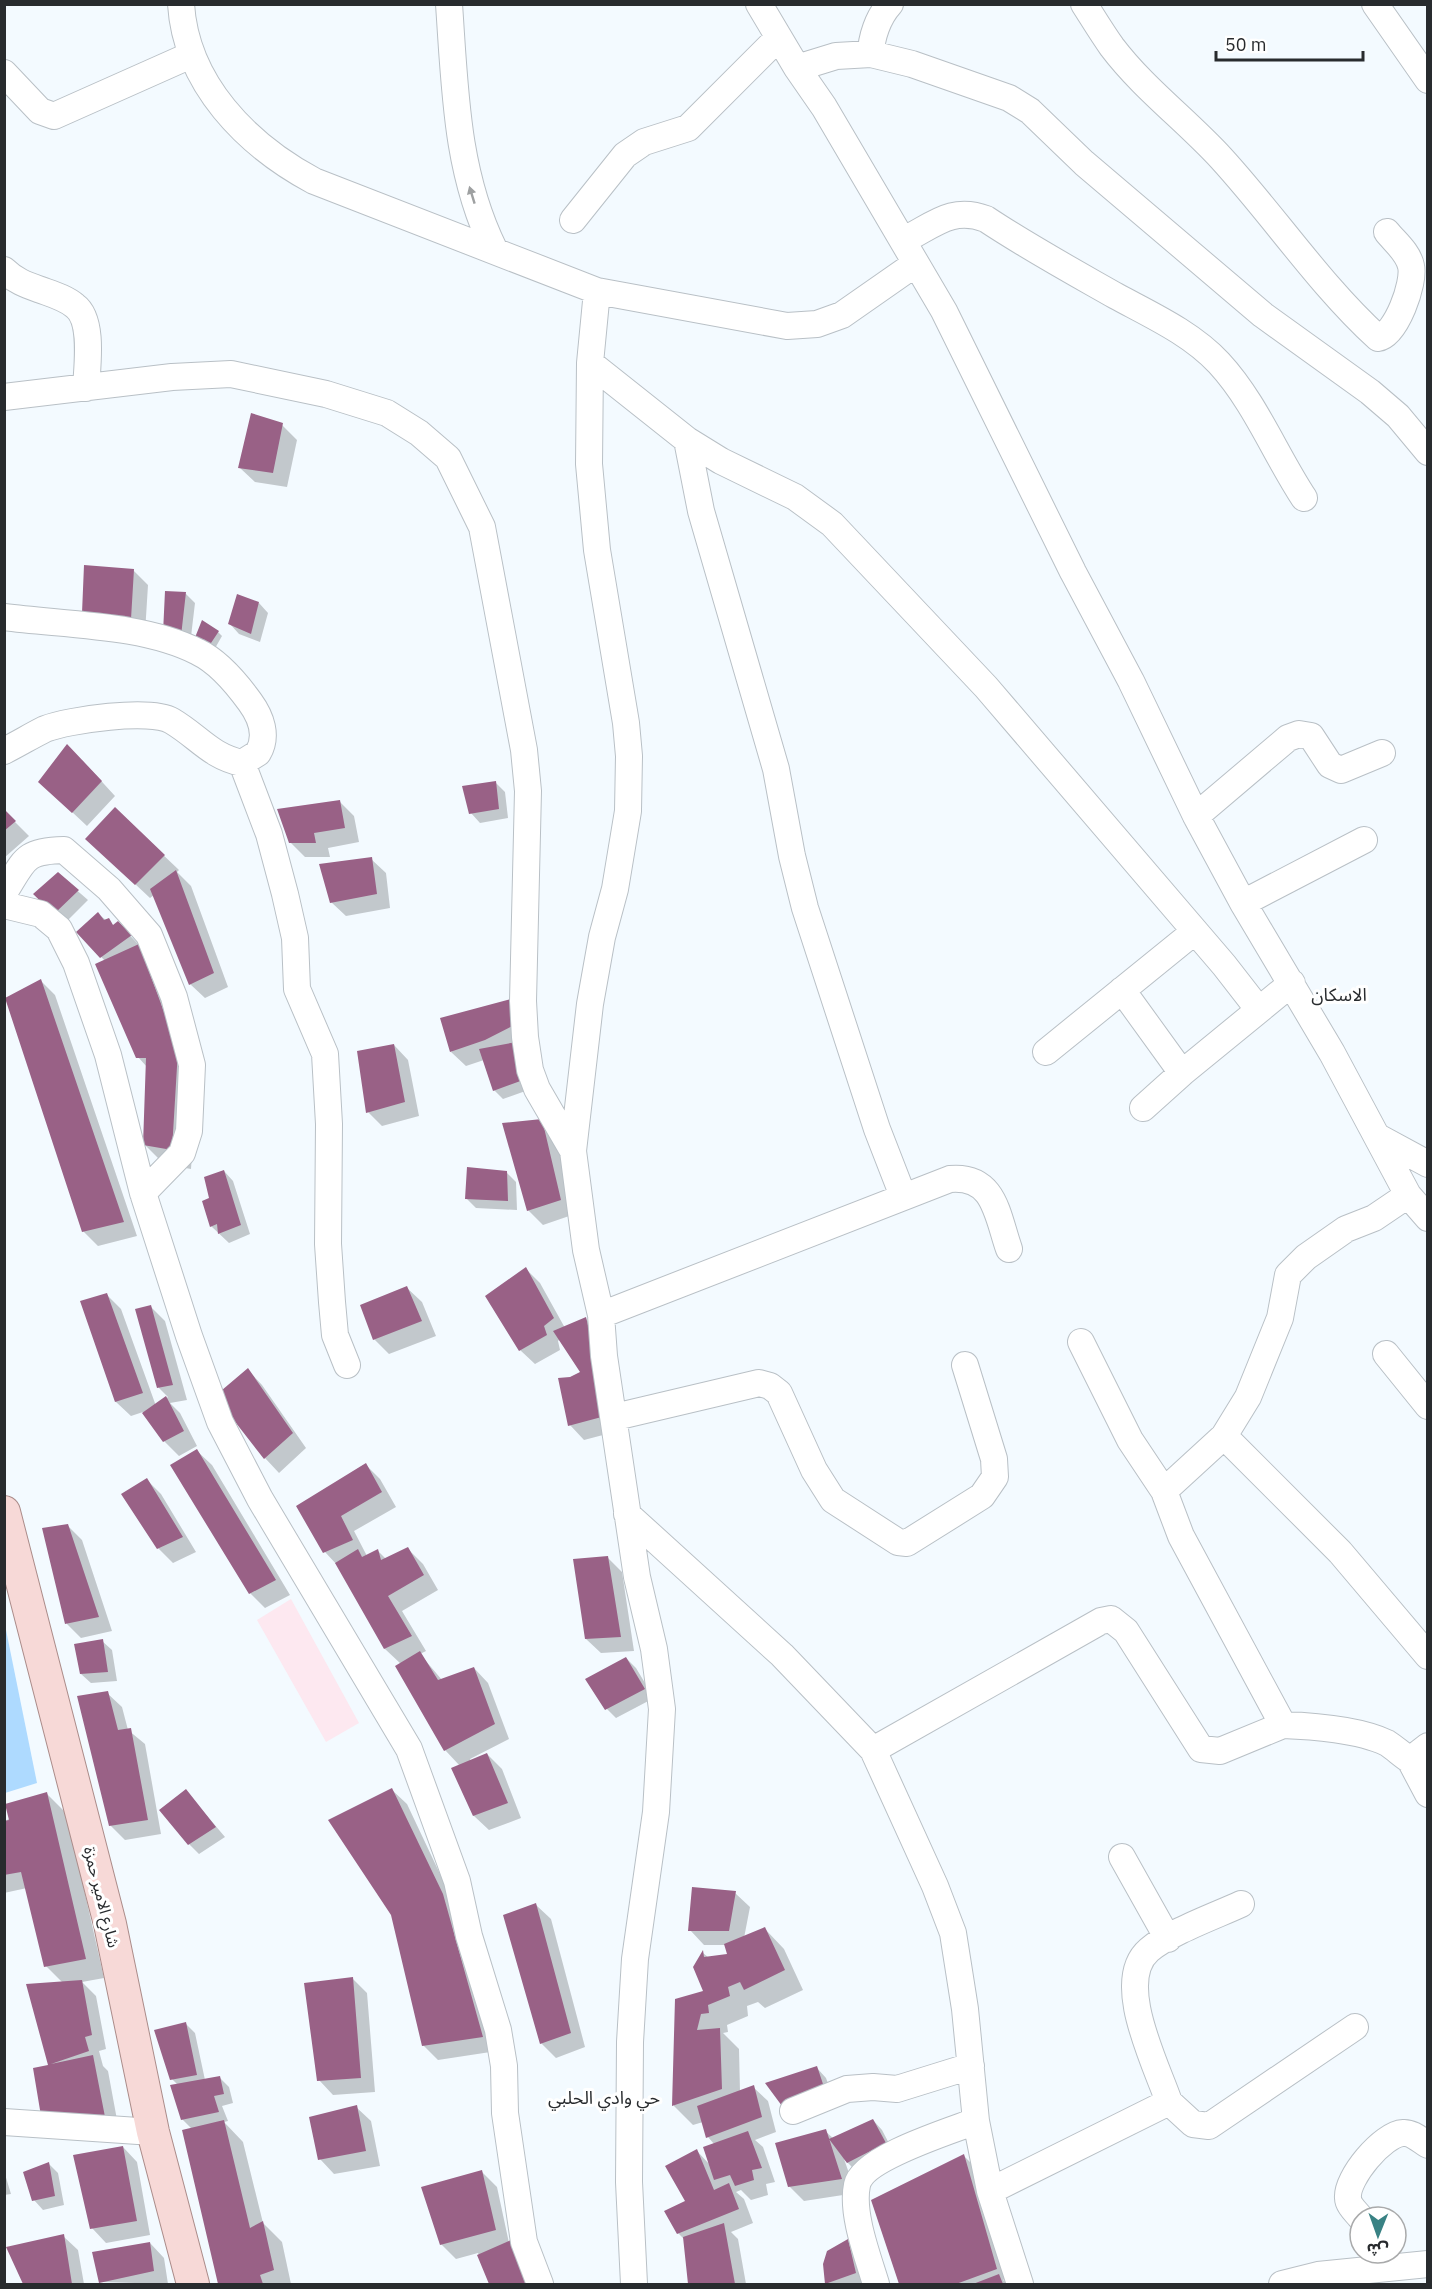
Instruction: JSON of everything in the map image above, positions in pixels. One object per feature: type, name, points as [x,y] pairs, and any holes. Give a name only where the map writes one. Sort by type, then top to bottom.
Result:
[{"type":"main road","name":"شارع الامير حمزة","points":[[4,1512],[110,1924],[153,2132],[193,2284]]},
{"type":"street","points":[[181,4],[191,55],[201,79],[256,144],[280,163],[314,181],[494,249],[597,291],[765,322],[801,326],[842,315],[915,264]]},
{"type":"street","points":[[449,4],[464,165],[476,209],[494,249]]},
{"type":"street","points":[[759,4],[778,38],[824,107],[944,311],[1072,572],[1131,681],[1196,816],[1243,903],[1292,983],[1408,1195],[1428,1218]]},
{"type":"street","points":[[871,54],[871,45],[877,26],[890,4]]},
{"type":"street","points":[[1084,4],[1113,48],[1170,109],[1221,158],[1279,230],[1361,323],[1378,338],[1388,334],[1397,322],[1412,272],[1408,256],[1387,232]]},
{"type":"street","points":[[1376,4],[1428,80]]},
{"type":"street","points":[[573,220],[625,155],[644,142],[688,128],[778,38]]},
{"type":"street","points":[[797,68],[836,56],[871,54],[912,64],[990,90],[1030,111],[1084,163],[1229,287],[1280,328],[1362,386],[1398,416],[1428,452]]},
{"type":"street","points":[[4,73],[40,111],[54,116],[191,55]]},
{"type":"street","points":[[904,240],[952,215],[972,214],[986,219],[1049,258],[1169,324],[1219,363],[1263,428],[1304,498]]},
{"type":"street","points":[[4,270],[13,279],[62,298],[77,307],[85,320],[88,341],[86,388]]},
{"type":"street","points":[[597,291],[590,363],[589,464],[597,550],[626,723],[629,756],[628,812],[615,889],[602,937],[590,1004],[573,1151],[586,1250],[601,1315],[606,1366],[637,1577],[654,1649],[662,1709],[656,1812],[635,1959],[630,2042],[628,2182],[634,2284]]},
{"type":"street","points":[[590,363],[687,440],[721,461],[812,507],[832,524],[986,687],[1259,1010]]},
{"type":"street","points":[[4,398],[172,377],[231,374],[326,394],[387,412],[419,433],[448,458],[482,527],[524,750],[528,791],[523,1001],[530,1070],[537,1089],[573,1151]]},
{"type":"street","points":[[687,440],[701,511],[776,769],[792,856],[805,908],[874,1120],[903,1196]]},
{"type":"street","points":[[4,617],[160,638],[199,652],[236,683],[262,723],[262,747],[258,753],[242,763],[221,758],[170,719],[141,715],[75,721],[47,729],[4,751]]},
{"type":"street","points":[[1196,816],[1288,738],[1299,734],[1311,736],[1329,765],[1341,770],[1382,753]]},
{"type":"street","points":[[242,763],[269,834],[285,894],[295,938],[297,989],[325,1054],[329,1124],[328,1244],[331,1290],[335,1335],[347,1365]]},
{"type":"street","points":[[1243,903],[1364,840]]},
{"type":"street","points":[[4,893],[25,860],[38,851],[64,850],[109,889],[149,935],[174,997],[192,1065],[189,1131],[182,1153],[143,1193]]},
{"type":"street","points":[[4,905],[41,914],[59,929],[76,963],[108,1054],[143,1193],[219,1422],[260,1499],[409,1749],[457,1881],[469,1936],[498,2030],[504,2066],[505,2114],[524,2242],[540,2284]]},
{"type":"street","points":[[1046,1052],[1194,932]]},
{"type":"street","points":[[1143,1108],[1292,983]]},
{"type":"street","points":[[1122,990],[1182,1073]]},
{"type":"street","points":[[1377,1136],[1428,1164]]},
{"type":"street","points":[[601,1315],[950,1179],[967,1178],[982,1185],[990,1194],[1009,1249]]},
{"type":"street","points":[[1164,1491],[1224,1436],[1248,1397],[1265,1361],[1280,1318],[1288,1275],[1306,1257],[1346,1229],[1374,1218],[1408,1195]]},
{"type":"street","points":[[1080,1342],[1130,1440],[1164,1491],[1181,1536],[1283,1725]]},
{"type":"street","points":[[1386,1354],[1428,1406]]},
{"type":"street","points":[[615,1417],[686,1403],[759,1383],[770,1386],[779,1393],[814,1470],[833,1500],[898,1542],[907,1543],[982,1496],[995,1477],[994,1458],[965,1365]]},
{"type":"street","points":[[1224,1436],[1340,1552],[1428,1656]]},
{"type":"street","points":[[627,1514],[782,1655],[873,1750],[935,1886],[953,1933],[959,1963],[975,2121],[990,2191],[1020,2284]]},
{"type":"street","points":[[873,1750],[989,1682],[1101,1621],[1111,1619],[1126,1631],[1202,1749],[1220,1751],[1283,1725],[1310,1726],[1373,1738],[1419,1753],[1428,1794]]},
{"type":"street","points":[[1122,1857],[1168,1939]]},
{"type":"street","points":[[1241,1904],[1168,1939],[1144,1955],[1133,1982],[1137,2012],[1169,2102],[1193,2124],[1209,2126],[1355,2027]]},
{"type":"street","points":[[793,2111],[847,2090],[873,2087],[897,2089],[971,2066]]},
{"type":"street","points":[[990,2191],[1169,2102]]},
{"type":"street","points":[[876,2284],[861,2232],[856,2195],[861,2176],[869,2168],[898,2153],[975,2121]]},
{"type":"street","points":[[4,2122],[153,2132]]},
{"type":"street","points":[[1351,2205],[1350,2185],[1357,2172],[1379,2146],[1391,2136],[1410,2133],[1428,2145]]},
{"type":"street","points":[[1282,2284],[1318,2275],[1372,2271],[1417,2262]]},
{"type":"shaded area","points":[[291,1599],[359,1723],[326,1742],[257,1620]]},
{"type":"shaded area","points":[[4,1625],[37,1783],[5,1793]]},
{"type":"building","points":[[251,413],[283,423],[273,473],[238,468]]},
{"type":"building","points":[[84,565],[134,569],[131,619],[82,613]]},
{"type":"building","points":[[165,591],[186,592],[181,636],[163,633]]},
{"type":"building","points":[[237,594],[259,602],[251,634],[228,624]]},
{"type":"building","points":[[202,620],[219,631],[209,646],[194,640]]},
{"type":"building","points":[[67,744],[102,781],[72,813],[38,782]]},
{"type":"building","points":[[496,781],[499,809],[469,814],[462,786]]},
{"type":"building","points":[[340,800],[345,828],[314,833],[316,843],[289,843],[277,809]]},
{"type":"building","points":[[115,807],[165,855],[135,885],[85,839]]},
{"type":"building","points":[[4,809],[16,821],[4,831]]},
{"type":"building","points":[[372,857],[377,894],[330,903],[319,864]]},
{"type":"building","points":[[176,870],[214,973],[189,985],[150,889]]},
{"type":"building","points":[[58,872],[79,890],[54,914],[33,894]]},
{"type":"building","points":[[98,912],[104,920],[109,918],[113,925],[118,921],[132,935],[100,958],[76,932]]},
{"type":"building","points":[[139,944],[178,1050],[172,1150],[143,1145],[146,1058],[136,1058],[95,964]]},
{"type":"building","points":[[41,979],[124,1222],[82,1232],[5,998]]},
{"type":"building","points":[[511,999],[520,1022],[485,1040],[450,1052],[440,1018]]},
{"type":"building","points":[[516,1042],[526,1079],[493,1091],[479,1049]]},
{"type":"building","points":[[394,1044],[405,1102],[366,1113],[357,1051]]},
{"type":"building","points":[[542,1119],[561,1200],[527,1211],[502,1123]]},
{"type":"building","points":[[467,1167],[507,1171],[508,1201],[465,1199]]},
{"type":"building","points":[[224,1170],[241,1225],[218,1234],[217,1224],[210,1227],[202,1201],[209,1198],[204,1177]]},
{"type":"building","points":[[526,1267],[554,1318],[544,1326],[547,1335],[519,1351],[485,1296]]},
{"type":"building","points":[[407,1286],[422,1321],[373,1340],[360,1305]]},
{"type":"building","points":[[107,1293],[143,1393],[115,1402],[80,1301]]},
{"type":"building","points":[[151,1305],[173,1385],[157,1388],[135,1309]]},
{"type":"building","points":[[586,1317],[609,1415],[568,1426],[558,1378],[570,1377],[580,1372],[553,1331]]},
{"type":"building","points":[[248,1368],[293,1433],[264,1459],[215,1396]]},
{"type":"building","points":[[166,1396],[184,1431],[163,1442],[142,1413]]},
{"type":"building","points":[[197,1449],[276,1580],[249,1594],[170,1465]]},
{"type":"building","points":[[366,1463],[382,1492],[341,1516],[353,1540],[323,1553],[296,1506]]},
{"type":"building","points":[[147,1478],[183,1537],[157,1549],[121,1494]]},
{"type":"building","points":[[68,1524],[99,1617],[65,1624],[42,1528]]},
{"type":"building","points":[[408,1547],[424,1575],[388,1596],[412,1636],[384,1649],[335,1563],[358,1549],[362,1557],[378,1549],[381,1560]]},
{"type":"building","points":[[608,1556],[621,1637],[585,1639],[573,1559]]},
{"type":"building","points":[[103,1639],[108,1672],[80,1674],[74,1644]]},
{"type":"building","points":[[420,1651],[438,1680],[474,1667],[495,1724],[444,1751],[395,1666]]},
{"type":"building","points":[[626,1657],[645,1689],[605,1710],[585,1679]]},
{"type":"building","points":[[108,1691],[118,1730],[131,1728],[148,1820],[109,1826],[77,1696]]},
{"type":"building","points":[[487,1753],[508,1803],[473,1816],[451,1768]]},
{"type":"building","points":[[392,1788],[443,1894],[483,2037],[422,2046],[391,1915],[328,1820]]},
{"type":"building","points":[[186,1789],[216,1827],[188,1845],[159,1810]]},
{"type":"building","points":[[47,1792],[86,1959],[44,1967],[21,1872],[4,1875],[4,1821],[9,1820],[5,1804]]},
{"type":"building","points":[[692,1887],[736,1891],[729,1931],[688,1931]]},
{"type":"building","points":[[536,1903],[571,2033],[540,2044],[503,1915]]},
{"type":"building","points":[[765,1927],[785,1970],[744,1990],[740,1982],[728,1987],[730,1996],[708,2005],[709,2013],[701,2014],[697,2030],[720,2028],[722,2089],[672,2106],[675,1999],[703,1991],[693,1967],[703,1950],[704,1957],[727,1954],[724,1944]]},
{"type":"building","points":[[353,1977],[361,2078],[317,2081],[304,1983]]},
{"type":"building","points":[[82,1980],[92,2035],[85,2037],[89,2051],[51,2064],[93,2055],[106,2122],[41,2116],[33,2068],[48,2065],[26,1984]]},
{"type":"building","points":[[186,2022],[197,2075],[170,2080],[154,2030]]},
{"type":"building","points":[[817,2066],[825,2090],[782,2106],[765,2083]]},
{"type":"building","points":[[220,2076],[224,2094],[214,2096],[219,2112],[181,2120],[170,2085]]},
{"type":"building","points":[[754,2085],[762,2117],[706,2138],[697,2106]]},
{"type":"building","points":[[357,2105],[366,2151],[318,2160],[309,2117]]},
{"type":"building","points":[[873,2119],[886,2143],[847,2163],[829,2139]]},
{"type":"building","points":[[224,2120],[250,2228],[263,2221],[274,2270],[260,2275],[263,2284],[218,2284],[182,2130]]},
{"type":"building","points":[[826,2129],[842,2179],[788,2187],[775,2143]]},
{"type":"building","points":[[748,2131],[762,2168],[752,2170],[754,2180],[735,2186],[730,2175],[714,2180],[703,2147]]},
{"type":"building","points":[[123,2146],[137,2221],[90,2229],[73,2155]]},
{"type":"building","points":[[697,2149],[714,2190],[729,2183],[739,2209],[677,2234],[664,2211],[685,2201],[665,2166]]},
{"type":"building","points":[[964,2154],[997,2269],[956,2284],[899,2284],[871,2200]]},
{"type":"building","points":[[49,2162],[55,2196],[32,2201],[23,2172]]},
{"type":"building","points":[[482,2170],[496,2230],[440,2245],[421,2187]]},
{"type":"building","points":[[724,2223],[735,2284],[688,2284],[683,2237]]},
{"type":"building","points":[[64,2234],[72,2284],[23,2284],[6,2247]]},
{"type":"building","points":[[848,2239],[856,2273],[825,2284],[823,2264],[827,2251]]},
{"type":"building","points":[[511,2240],[527,2284],[489,2284],[477,2255]]},
{"type":"building","points":[[150,2242],[154,2271],[99,2283],[92,2252]]},
{"type":"building","points":[[999,2274],[1003,2284],[973,2284]]},
{"type":"district","name":"الاسكان","points":[[1339,995]]},
{"type":"district","name":"حي وادي الحلبي","points":[[604,2098]]}]
